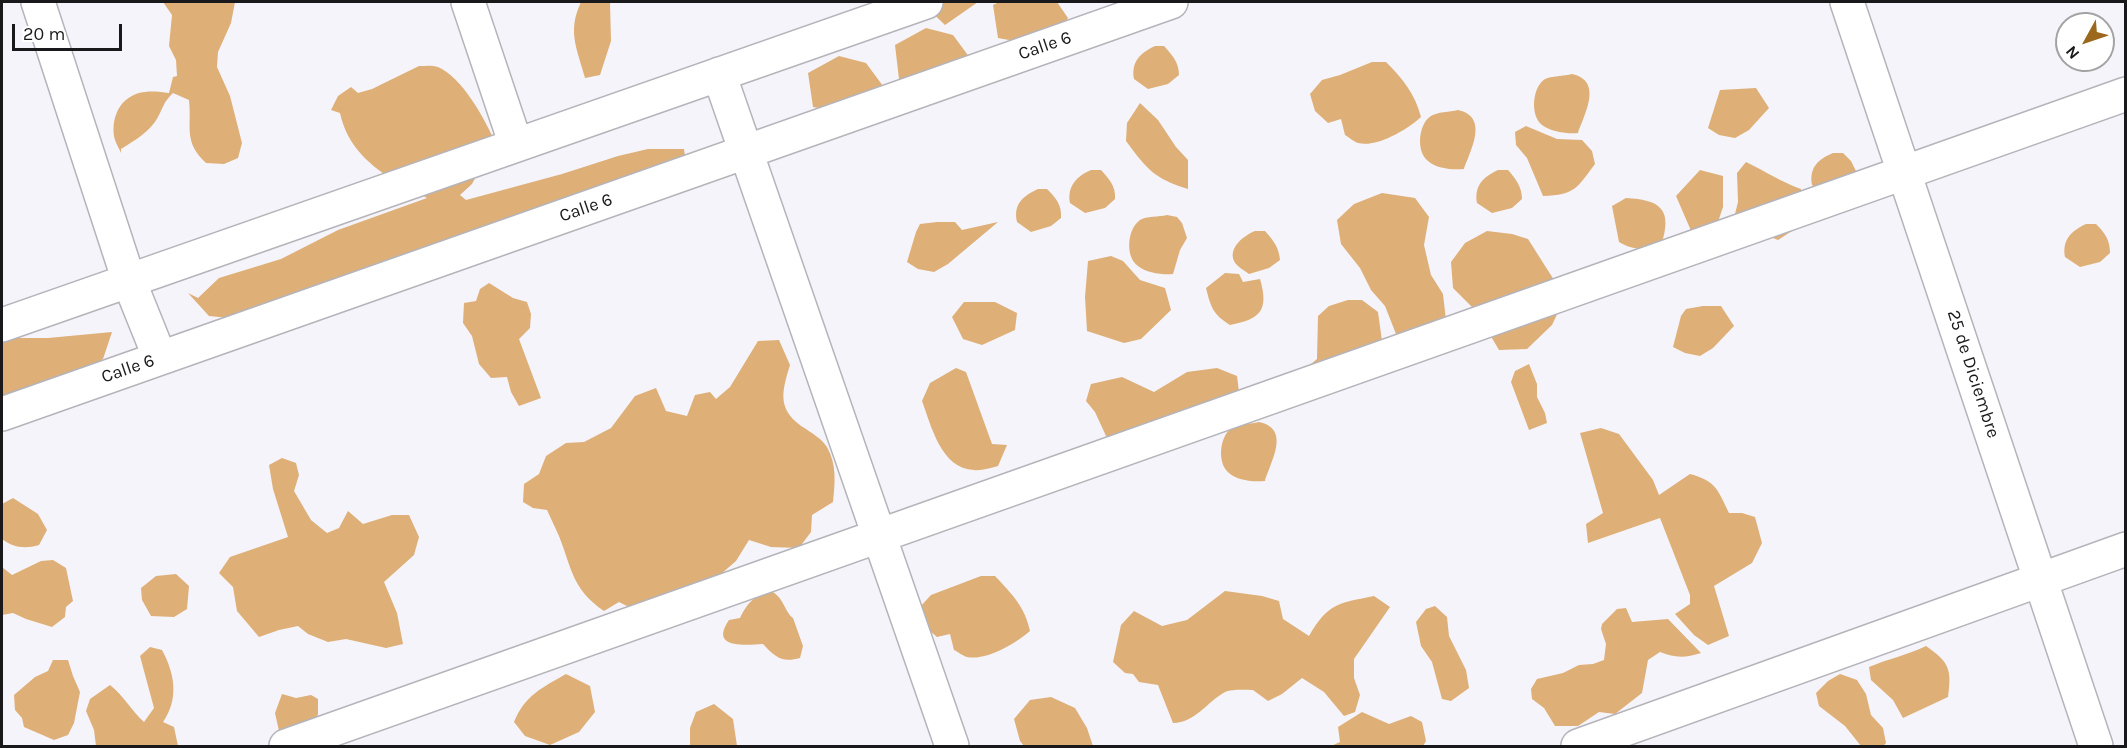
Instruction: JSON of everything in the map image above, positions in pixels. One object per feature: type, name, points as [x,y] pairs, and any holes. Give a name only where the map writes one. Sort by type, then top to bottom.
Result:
[{"type":"street","points":[[38,2],[129,281],[160,358]]},
{"type":"street","points":[[468,2],[516,145]]},
{"type":"street","name":"Calle 6","points":[[2,414],[1171,2]]},
{"type":"street","name":"25 de Diciembre","points":[[1847,2],[2096,747]]},
{"type":"street","points":[[2,325],[719,74],[909,4]]},
{"type":"street","points":[[719,74],[952,747]]},
{"type":"street","points":[[286,747],[2126,94]]},
{"type":"street","points":[[1578,747],[1621,740],[2126,549]]},
{"type":"shaded area","points":[[163,2],[235,2],[231,23],[218,52],[217,67],[230,96],[242,143],[238,158],[224,164],[206,163],[199,155],[191,141],[189,100],[173,93],[165,102],[151,127],[121,149],[121,153],[115,140],[114,120],[120,106],[137,94],[169,93],[173,77],[177,76],[176,60],[169,46],[172,15]]},
{"type":"shaded area","points":[[581,2],[610,2],[611,41],[600,75],[585,78],[574,31]]},
{"type":"shaded area","points":[[921,2],[978,2],[945,25]]},
{"type":"shaded area","points":[[999,2],[1057,2],[1068,18],[1059,35],[1020,42],[998,38],[993,5]]},
{"type":"shaded area","points":[[926,28],[953,35],[970,58],[922,83],[899,79],[895,45]]},
{"type":"shaded area","points":[[1155,46],[1164,46],[1170,52],[1176,62],[1179,75],[1168,84],[1148,89],[1134,79],[1133,73],[1135,63],[1141,55]]},
{"type":"shaded area","points":[[839,56],[866,63],[883,86],[835,111],[813,107],[808,73]]},
{"type":"shaded area","points":[[1372,62],[1386,62],[1398,75],[1412,94],[1421,117],[1400,132],[1383,140],[1366,144],[1355,142],[1345,135],[1341,119],[1328,123],[1315,111],[1310,94],[1322,80]]},
{"type":"shaded area","points":[[419,66],[438,67],[456,80],[479,111],[495,142],[472,184],[460,195],[466,200],[648,149],[684,149],[688,177],[326,287],[296,293],[240,319],[209,316],[188,293],[198,298],[219,278],[281,259],[338,230],[427,198],[398,183],[369,162],[348,135],[340,113],[331,110],[338,96],[351,87],[358,93],[372,89]]},
{"type":"shaded area","points":[[1572,74],[1587,83],[1589,99],[1578,133],[1565,133],[1550,129],[1538,121],[1534,102],[1537,88],[1545,79]]},
{"type":"shaded area","points":[[1756,88],[1769,108],[1749,130],[1735,138],[1719,135],[1708,128],[1720,90]]},
{"type":"shaded area","points":[[1140,103],[1158,120],[1188,160],[1188,189],[1166,181],[1152,171],[1126,141],[1127,123]]},
{"type":"shaded area","points":[[1458,110],[1473,119],[1475,126],[1473,143],[1464,169],[1436,166],[1424,157],[1420,145],[1423,125],[1431,116]]},
{"type":"shaded area","points":[[1526,126],[1557,139],[1582,140],[1592,151],[1595,164],[1574,189],[1562,194],[1543,196],[1527,158],[1516,145],[1515,132]]},
{"type":"shaded area","points":[[1833,153],[1843,153],[1851,161],[1857,173],[1826,196],[1812,185],[1811,179],[1813,169],[1819,161]]},
{"type":"shaded area","points":[[1746,162],[1801,189],[1803,208],[1795,229],[1778,240],[1733,222],[1738,202],[1737,173]]},
{"type":"shaded area","points":[[1091,170],[1101,170],[1107,176],[1113,186],[1115,199],[1105,208],[1085,213],[1070,203],[1069,197],[1074,182]]},
{"type":"shaded area","points":[[1498,170],[1508,170],[1511,173],[1520,187],[1522,199],[1512,208],[1492,213],[1477,203],[1476,197],[1478,187],[1484,179]]},
{"type":"shaded area","points":[[1700,170],[1723,176],[1723,207],[1718,222],[1692,233],[1676,196]]},
{"type":"shaded area","points":[[1038,189],[1047,189],[1058,202],[1061,218],[1051,226],[1031,232],[1017,222],[1016,210],[1020,201]]},
{"type":"shaded area","points":[[1382,193],[1415,198],[1429,217],[1424,245],[1431,275],[1443,294],[1446,320],[1398,339],[1385,306],[1371,290],[1360,268],[1341,244],[1337,220],[1354,204]]},
{"type":"shaded area","points":[[1626,198],[1648,201],[1661,209],[1666,223],[1661,246],[1640,249],[1619,242],[1612,206]]},
{"type":"shaded area","points":[[1167,215],[1177,217],[1182,223],[1187,238],[1180,250],[1173,274],[1160,274],[1145,270],[1134,262],[1129,243],[1132,230],[1140,220]]},
{"type":"shaded area","points":[[955,222],[962,230],[998,222],[948,264],[934,272],[918,269],[907,262],[916,232],[920,224]]},
{"type":"shaded area","points":[[2086,224],[2096,224],[2102,230],[2108,240],[2110,253],[2100,262],[2080,267],[2065,257],[2064,251],[2066,241],[2072,233]]},
{"type":"shaded area","points":[[1255,231],[1265,231],[1268,234],[1277,247],[1280,260],[1269,268],[1249,274],[1235,263],[1233,251],[1242,239]]},
{"type":"shaded area","points":[[1487,231],[1512,234],[1528,239],[1554,280],[1561,306],[1552,325],[1527,349],[1499,350],[1476,311],[1453,288],[1451,262],[1465,243]]},
{"type":"shaded area","points":[[1111,256],[1123,261],[1140,280],[1165,288],[1171,310],[1141,339],[1124,343],[1087,331],[1085,297],[1088,261]]},
{"type":"shaded area","points":[[1225,273],[1239,274],[1243,282],[1260,279],[1263,306],[1249,320],[1230,325],[1220,317],[1209,301],[1206,288]]},
{"type":"shaded area","points":[[489,283],[513,298],[527,302],[531,314],[530,328],[519,339],[541,398],[519,406],[511,392],[507,377],[491,378],[479,364],[472,336],[463,323],[464,303],[476,301],[480,289]]},
{"type":"shaded area","points":[[1348,300],[1362,300],[1378,312],[1382,341],[1300,373],[1317,359],[1318,316],[1329,306]]},
{"type":"shaded area","points":[[964,302],[995,302],[1017,313],[1015,330],[982,345],[963,339],[952,317]]},
{"type":"shaded area","points":[[1721,306],[1734,326],[1713,348],[1700,356],[1685,353],[1673,347],[1681,316],[1686,309]]},
{"type":"shaded area","points":[[112,332],[103,359],[49,391],[2,396],[2,341],[16,338],[48,338]]},
{"type":"shaded area","points":[[779,340],[790,365],[783,393],[786,408],[797,422],[827,447],[834,467],[833,502],[812,515],[811,532],[799,548],[771,547],[749,540],[736,561],[714,580],[633,609],[619,602],[604,611],[585,595],[574,578],[547,510],[533,508],[523,502],[524,484],[539,474],[546,456],[566,443],[584,442],[611,428],[635,396],[656,388],[666,411],[687,416],[695,395],[710,392],[716,399],[730,387],[758,341]]},
{"type":"shaded area","points":[[1529,364],[1537,384],[1537,397],[1547,423],[1529,430],[1511,382],[1515,371]]},
{"type":"shaded area","points":[[956,368],[966,372],[992,444],[1007,445],[998,466],[980,470],[963,468],[945,454],[934,433],[922,401],[930,383]]},
{"type":"shaded area","points":[[1217,368],[1237,376],[1239,392],[1124,438],[1106,436],[1095,412],[1086,401],[1091,384],[1122,377],[1154,392],[1187,372]]},
{"type":"shaded area","points":[[1259,422],[1269,426],[1277,438],[1265,481],[1237,478],[1225,469],[1221,457],[1224,437],[1232,428]]},
{"type":"shaded area","points":[[1601,428],[1619,434],[1653,480],[1659,495],[1690,474],[1711,483],[1729,513],[1742,513],[1755,517],[1762,543],[1752,563],[1714,586],[1729,636],[1708,645],[1694,635],[1675,614],[1690,604],[1690,595],[1660,518],[1588,543],[1586,524],[1603,513],[1580,433]]},
{"type":"shaded area","points":[[282,458],[296,463],[299,475],[294,491],[311,520],[327,533],[339,528],[348,511],[363,524],[392,515],[409,515],[419,537],[414,555],[384,582],[397,613],[403,644],[386,648],[346,639],[328,642],[308,634],[298,626],[259,637],[237,611],[233,587],[219,573],[230,557],[288,537],[273,489],[269,465]]},
{"type":"shaded area","points":[[13,498],[38,514],[47,530],[39,545],[20,547],[2,539],[2,504]]},
{"type":"shaded area","points":[[53,560],[66,568],[73,601],[66,607],[65,617],[52,627],[13,613],[2,615],[2,567],[12,575],[41,561]]},
{"type":"shaded area","points":[[176,574],[189,586],[187,609],[174,617],[151,616],[142,600],[141,588],[156,576]]},
{"type":"shaded area","points":[[981,576],[995,576],[1007,589],[1021,608],[1030,631],[1009,646],[992,654],[975,658],[967,657],[954,650],[950,634],[937,637],[924,626],[919,608],[931,595]]},
{"type":"shaded area","points":[[1225,591],[1262,596],[1279,601],[1283,619],[1309,636],[1322,617],[1343,603],[1374,596],[1390,607],[1354,659],[1354,678],[1360,695],[1355,712],[1344,716],[1324,692],[1302,678],[1282,694],[1268,701],[1253,690],[1225,692],[1188,720],[1173,723],[1158,685],[1139,682],[1133,674],[1125,673],[1113,662],[1121,625],[1134,611],[1162,626],[1187,620]]},
{"type":"shaded area","points":[[773,592],[780,598],[793,618],[803,646],[800,658],[784,659],[775,655],[763,644],[732,643],[726,641],[723,636],[729,620],[740,618],[749,603],[757,597]]},
{"type":"shaded area","points":[[1435,606],[1447,617],[1449,636],[1466,670],[1469,688],[1451,701],[1442,699],[1432,662],[1421,646],[1416,622],[1426,609]]},
{"type":"shaded area","points":[[1626,608],[1632,622],[1668,619],[1701,653],[1680,657],[1660,652],[1648,660],[1642,693],[1615,714],[1599,712],[1578,726],[1555,726],[1544,708],[1532,699],[1531,689],[1537,679],[1563,673],[1579,665],[1604,660],[1606,644],[1601,629],[1602,624],[1617,609]]},
{"type":"shaded area","points":[[1926,646],[1940,657],[1947,667],[1948,697],[1903,718],[1893,700],[1871,680],[1869,667]]},
{"type":"shaded area","points":[[150,647],[162,650],[170,668],[173,695],[163,722],[174,727],[178,746],[96,746],[94,730],[86,711],[90,699],[110,685],[144,722],[154,708],[140,656]]},
{"type":"shaded area","points":[[53,660],[68,660],[80,692],[74,723],[68,735],[54,740],[24,727],[22,718],[15,710],[14,695],[35,677],[48,671]]},
{"type":"shaded area","points":[[566,674],[590,686],[595,712],[579,732],[550,745],[525,736],[514,722],[523,705],[535,693]]},
{"type":"shaded area","points":[[1840,674],[1857,680],[1866,694],[1871,715],[1883,728],[1886,743],[1883,746],[1861,746],[1845,726],[1819,706],[1816,693],[1828,681]]},
{"type":"shaded area","points":[[282,694],[296,698],[311,695],[318,699],[318,714],[314,726],[279,731],[275,713]]},
{"type":"shaded area","points":[[1051,697],[1075,708],[1087,728],[1093,746],[1024,746],[1020,741],[1014,719],[1030,700]]},
{"type":"shaded area","points":[[714,704],[733,719],[737,746],[690,746],[690,728],[696,712]]},
{"type":"shaded area","points":[[1362,712],[1389,724],[1411,716],[1422,722],[1426,741],[1423,746],[1331,746],[1340,742],[1338,727]]}]
